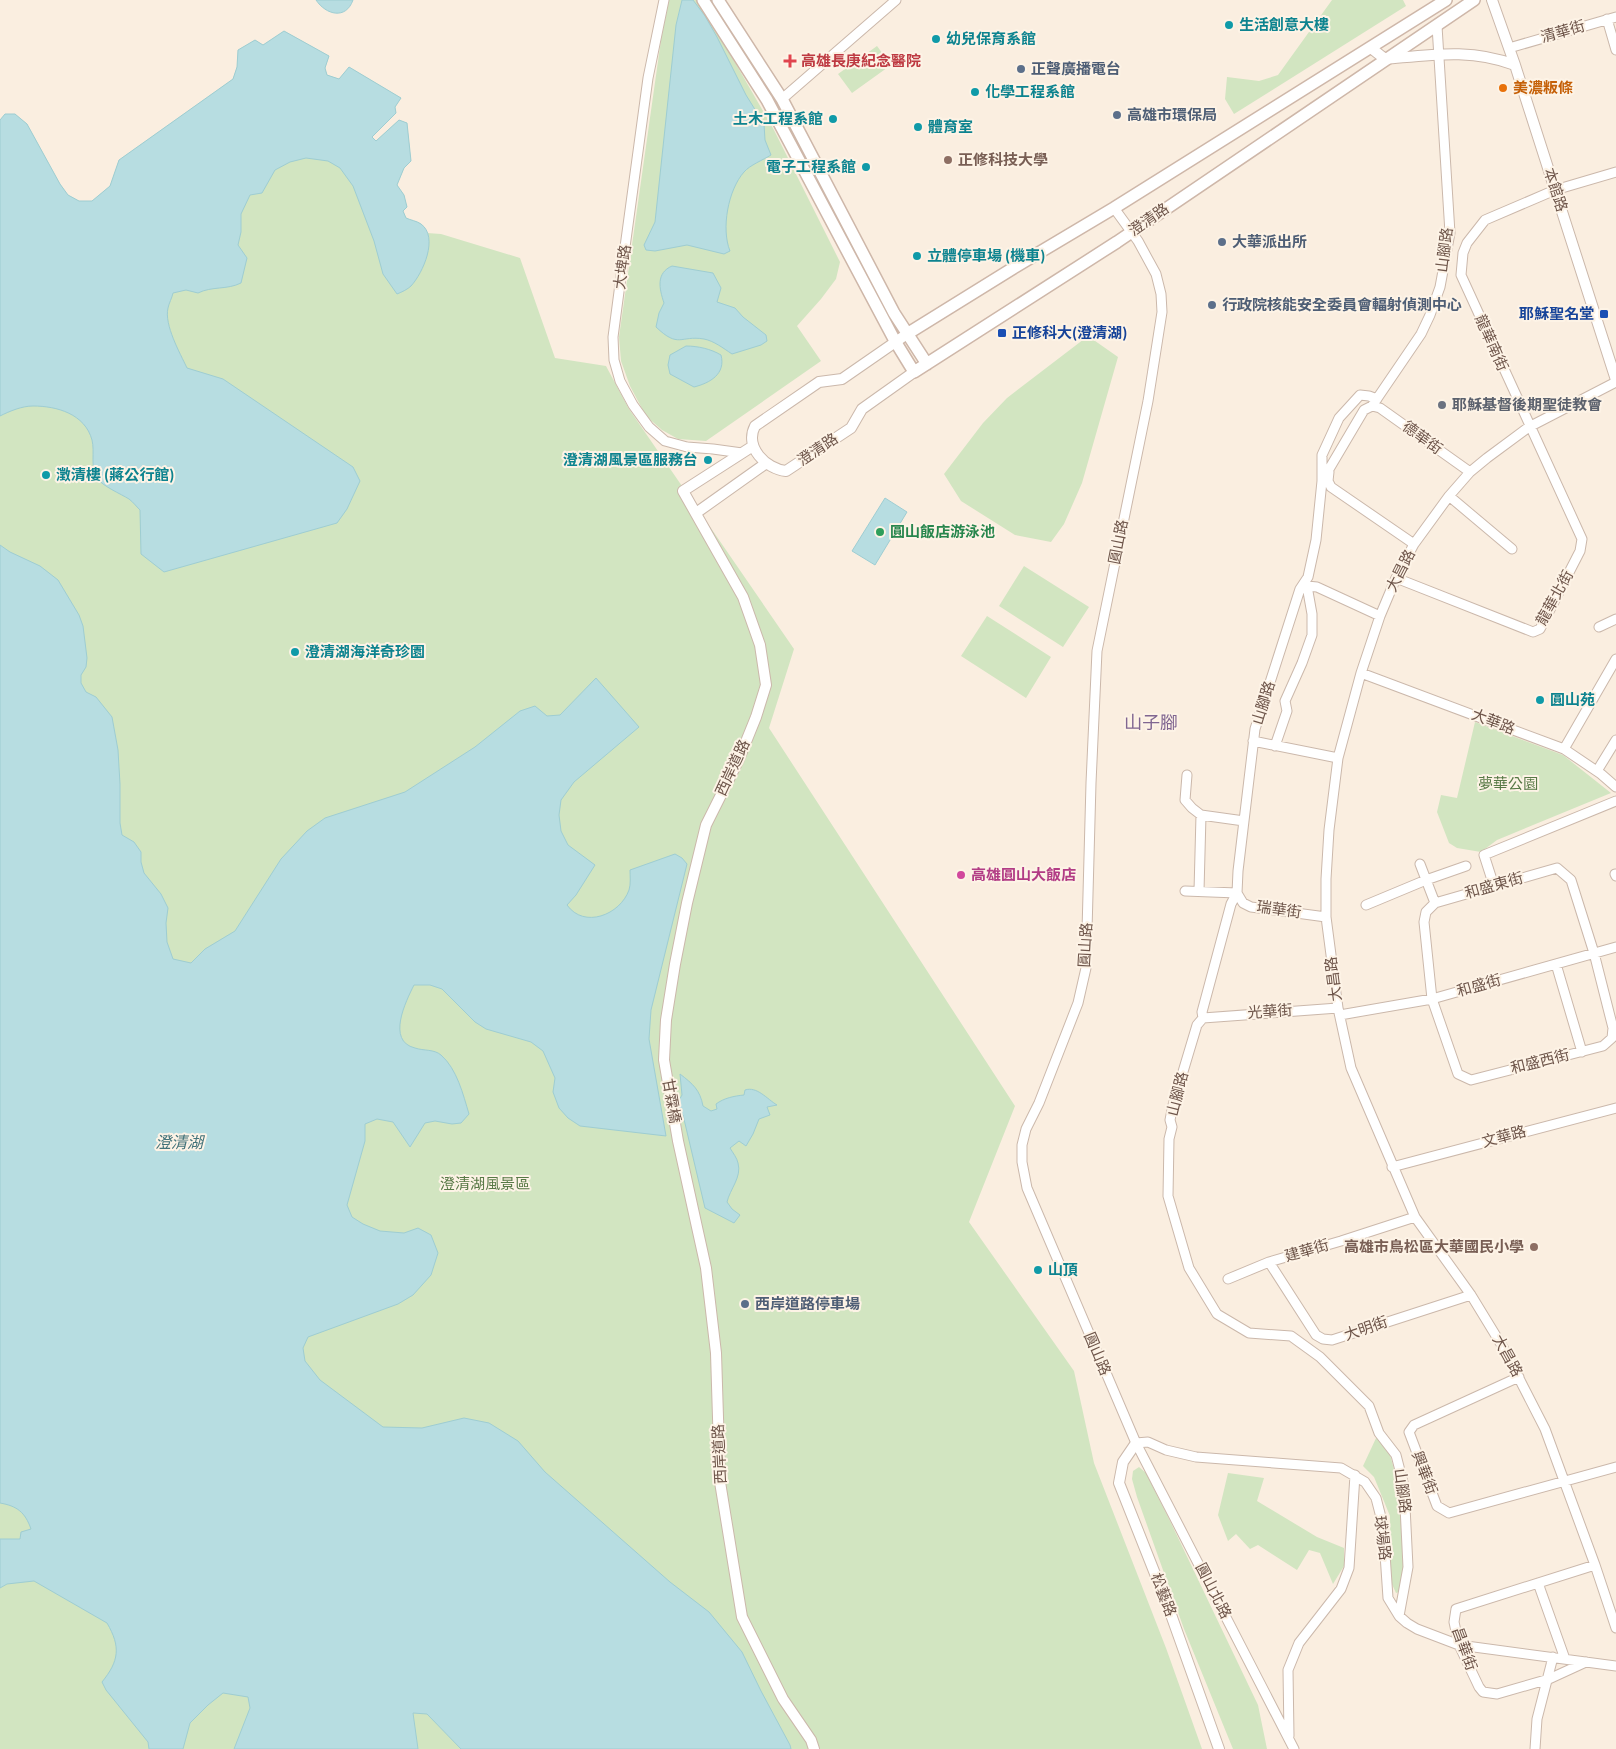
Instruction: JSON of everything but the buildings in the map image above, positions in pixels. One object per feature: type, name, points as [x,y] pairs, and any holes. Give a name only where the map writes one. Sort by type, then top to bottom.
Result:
[{"type":"main road","points":[[703,0],[767,100],[895,341],[914,372]]},
{"type":"main road","points":[[718,0],[782,99],[894,313],[927,364]]},
{"type":"main road","name":"澄清路","points":[[907,334],[1114,208],[1446,0]]},
{"type":"main road","name":"澄清路","points":[[914,372],[1132,232],[1474,0]]},
{"type":"street","name":"大埤路","points":[[664,0],[648,78],[613,337],[614,360],[620,381],[633,405],[649,427],[665,441],[687,447],[742,453]]},
{"type":"street","points":[[782,99],[896,0]]},
{"type":"street","name":"本館路","points":[[1492,0],[1515,65],[1616,381]]},
{"type":"street","points":[[1611,18],[1616,50]]},
{"type":"street","name":"清華街","points":[[1509,48],[1611,18]]},
{"type":"street","name":"山腳路","points":[[1322,481],[1364,410],[1374,402],[1421,334],[1440,287],[1450,233],[1438,26]]},
{"type":"street","points":[[1371,48],[1385,59],[1439,53],[1496,58],[1515,65]]},
{"type":"street","name":"龍華南街","points":[[1529,427],[1461,275],[1463,253],[1467,243],[1485,220],[1555,190],[1616,172]]},
{"type":"street","name":"圓山路","points":[[1114,208],[1132,232],[1156,274],[1161,294],[1162,312],[1148,401],[1097,651],[1086,968],[1078,1003],[1026,1129],[1022,1145],[1022,1162],[1027,1188],[1136,1443]]},
{"type":"street","name":"澄清路","points":[[753,446],[752,432],[755,426],[819,382],[842,379],[907,334]]},
{"type":"street","name":"澄清路","points":[[765,464],[786,472],[851,428],[862,409],[914,372]]},
{"type":"street","name":"大昌路","points":[[1616,381],[1529,427],[1487,458],[1470,472],[1449,496],[1414,544],[1396,578],[1380,616],[1361,673],[1338,758],[1329,830],[1326,916],[1339,1012],[1351,1068],[1415,1217],[1471,1294],[1519,1377],[1545,1429],[1616,1628]]},
{"type":"street","name":"山腳路","points":[[1374,402],[1369,396],[1360,395],[1339,418],[1322,455],[1322,481],[1316,540],[1308,577],[1258,720],[1253,741],[1237,893],[1231,904],[1202,1012],[1203,1018],[1197,1025],[1173,1105],[1170,1120],[1172,1127],[1169,1139],[1168,1196],[1189,1268],[1217,1314],[1249,1333],[1291,1336],[1320,1357],[1369,1406],[1379,1433],[1396,1455],[1404,1486],[1408,1567],[1399,1616]]},
{"type":"street","name":"德華街","points":[[1374,402],[1470,472]]},
{"type":"street","name":"龍華北街","points":[[1396,578],[1533,632],[1540,629],[1580,551],[1582,539],[1529,427]]},
{"type":"street","points":[[696,513],[765,464],[753,446],[742,453]]},
{"type":"street","name":"西岸道路","points":[[664,1060],[666,1020],[675,964],[687,903],[706,825],[739,759],[756,717],[766,685],[760,645],[743,597],[683,491],[742,453]]},
{"type":"street","points":[[1329,471],[1328,481],[1330,487],[1414,544]]},
{"type":"street","points":[[1449,496],[1512,549]]},
{"type":"street","points":[[1275,746],[1287,711],[1285,701],[1312,635],[1312,614],[1304,587],[1317,587],[1380,616]]},
{"type":"street","points":[[1599,627],[1616,619]]},
{"type":"street","points":[[1564,749],[1616,659]]},
{"type":"street","name":"大華路","points":[[1361,673],[1564,749],[1597,771],[1616,787]]},
{"type":"street","points":[[1597,771],[1616,740]]},
{"type":"street","points":[[1253,741],[1338,758]]},
{"type":"street","points":[[1187,776],[1185,800],[1192,808],[1201,815],[1244,821]]},
{"type":"street","points":[[1494,886],[1484,855],[1616,801]]},
{"type":"street","points":[[1199,891],[1201,815]]},
{"type":"street","points":[[1420,864],[1435,903],[1426,912],[1424,922],[1432,999]]},
{"type":"street","points":[[1366,906],[1426,880],[1466,866]]},
{"type":"street","name":"和盛東街","points":[[1435,903],[1557,868],[1571,880],[1594,953]]},
{"type":"street","points":[[1185,891],[1237,893]]},
{"type":"street","name":"瑞華街","points":[[1237,893],[1243,903],[1250,907],[1326,916]]},
{"type":"street","name":"和盛街","points":[[1339,1012],[1432,999],[1616,947]]},
{"type":"street","name":"和盛西街","points":[[1432,999],[1458,1074],[1470,1080],[1582,1052],[1603,1046],[1612,1038],[1613,1028],[1594,953]]},
{"type":"street","points":[[1556,964],[1582,1052]]},
{"type":"street","name":"光華街","points":[[1203,1018],[1339,1012]]},
{"type":"street","name":"甘霖橋","points":[[664,1060],[678,1141]]},
{"type":"street","name":"文華路","points":[[1392,1167],[1616,1108]]},
{"type":"street","name":"西岸道路","points":[[678,1141],[706,1268],[716,1354],[720,1482],[742,1617],[783,1699],[811,1740],[814,1749]]},
{"type":"street","name":"建華街","points":[[1228,1278],[1269,1262],[1415,1217]]},
{"type":"street","name":"大明街","points":[[1269,1262],[1316,1334],[1323,1339],[1332,1340],[1471,1294]]},
{"type":"street","name":"興華街","points":[[1519,1377],[1414,1425],[1409,1432],[1437,1506],[1449,1513],[1564,1482]]},
{"type":"street","points":[[1136,1443],[1148,1442],[1166,1450],[1196,1457],[1342,1468],[1355,1474]]},
{"type":"street","name":"圓山北路","points":[[1136,1443],[1289,1739]]},
{"type":"street","name":"松藝路","points":[[1136,1443],[1123,1462],[1119,1483],[1168,1609],[1219,1749]]},
{"type":"street","points":[[1564,1482],[1616,1467]]},
{"type":"street","name":"球場路","points":[[1355,1474],[1365,1482],[1376,1498],[1383,1525],[1388,1598],[1399,1616],[1417,1629],[1459,1645],[1616,1666]]},
{"type":"street","name":"球場路","points":[[1294,1749],[1289,1739],[1288,1670],[1299,1643],[1342,1589],[1350,1568],[1355,1474]]},
{"type":"street","name":"昌華街","points":[[1586,1662],[1548,1679],[1497,1694],[1483,1692],[1459,1645],[1454,1622],[1456,1609],[1595,1565]]},
{"type":"street","points":[[1538,1583],[1565,1659]]},
{"type":"street","points":[[1535,1749],[1538,1719],[1553,1657]]},
{"type":"green space","points":[[669,0],[699,0],[774,130],[840,262],[836,279],[797,326],[821,361],[706,441],[678,439],[662,430],[646,416],[630,386],[621,361],[619,337],[661,40]]},
{"type":"green space","points":[[1332,0],[1403,0],[1406,6],[1234,114],[1225,99],[1227,77],[1259,81],[1278,75]]},
{"type":"green space","name":"澄清湖風景區","points":[[284,31],[329,56],[325,68],[327,75],[339,79],[349,67],[401,98],[395,107],[396,113],[372,137],[376,141],[399,120],[407,123],[411,161],[404,168],[397,185],[404,195],[407,207],[403,211],[406,218],[420,223],[427,233],[441,234],[520,258],[555,358],[606,366],[629,409],[794,649],[769,728],[1015,1106],[969,1222],[1074,1371],[1094,1463],[1166,1648],[1202,1749],[0,1749],[0,120],[5,114],[15,114],[27,124],[68,195],[79,201],[92,201],[110,186],[119,160],[233,79],[237,67],[238,50],[255,40],[263,45]]},
{"type":"green space","points":[[877,46],[891,65],[852,93],[838,74]]},
{"type":"green space","points":[[1088,336],[1118,357],[1082,483],[1064,524],[1051,542],[1015,535],[961,501],[944,474],[983,423],[1007,398]]},
{"type":"green space","points":[[1024,566],[1089,607],[1063,647],[999,606]]},
{"type":"green space","points":[[987,616],[1051,657],[1026,698],[961,656]]},
{"type":"green space","name":"夢華公園","points":[[1475,722],[1563,755],[1611,793],[1497,840],[1481,852],[1457,848],[1449,843],[1437,812],[1441,795],[1457,798]]},
{"type":"green space","points":[[1377,1436],[1389,1451],[1397,1480],[1402,1511],[1405,1567],[1399,1592],[1396,1593],[1391,1582],[1390,1516],[1374,1477],[1363,1466]]},
{"type":"green space","points":[[1139,1467],[1146,1473],[1171,1523],[1258,1705],[1267,1749],[1233,1749],[1184,1629],[1137,1497],[1132,1479],[1133,1471]]},
{"type":"green space","points":[[1228,1473],[1264,1478],[1257,1501],[1317,1537],[1344,1548],[1344,1566],[1333,1584],[1320,1553],[1309,1550],[1297,1570],[1258,1545],[1250,1549],[1236,1534],[1228,1541],[1218,1515]]},
{"type":"water","points":[[316,0],[353,0],[346,11],[336,13],[325,9]]},
{"type":"water","points":[[682,0],[693,0],[705,16],[746,95],[764,124],[765,140],[771,155],[747,169],[738,180],[730,199],[726,221],[727,242],[730,251],[724,254],[687,245],[655,251],[646,250],[644,245],[655,222],[676,25]]},
{"type":"water","points":[[284,31],[329,56],[325,68],[327,75],[339,79],[349,67],[401,98],[395,107],[396,113],[372,137],[376,141],[399,120],[407,123],[411,161],[404,168],[397,185],[404,195],[407,207],[403,211],[406,218],[421,224],[426,230],[429,237],[429,246],[424,264],[416,280],[410,287],[397,294],[383,274],[374,241],[353,186],[340,168],[328,161],[306,158],[290,162],[275,170],[262,193],[250,195],[241,214],[241,232],[238,245],[247,258],[241,283],[198,293],[186,290],[173,293],[167,315],[173,339],[187,368],[223,379],[353,467],[360,481],[347,509],[337,523],[164,572],[141,554],[140,510],[129,499],[107,487],[97,478],[93,464],[92,440],[88,431],[77,418],[69,413],[42,406],[25,407],[0,416],[0,120],[5,114],[15,114],[27,124],[68,195],[79,201],[92,201],[110,186],[119,160],[233,79],[237,67],[238,50],[255,40],[263,45]]},
{"type":"water","points":[[672,266],[713,273],[721,288],[717,302],[735,308],[743,317],[766,335],[767,341],[761,345],[732,354],[708,340],[696,338],[680,340],[670,338],[664,334],[656,327],[659,313],[664,303],[660,282],[663,273]]},
{"type":"water","points":[[686,346],[704,348],[721,355],[721,367],[715,377],[706,383],[694,387],[670,374],[668,365],[670,355]]},
{"type":"water","name":"圓山飯店游泳池","points":[[885,498],[907,512],[875,565],[852,551]]},
{"type":"water","name":"澄清湖","points":[[0,545],[10,552],[40,566],[58,580],[79,615],[83,626],[87,658],[86,667],[81,675],[81,683],[86,692],[96,697],[112,717],[118,750],[122,835],[134,842],[141,852],[144,873],[161,894],[168,908],[166,923],[167,942],[173,959],[191,963],[205,949],[235,931],[281,859],[307,831],[325,818],[405,792],[475,747],[520,711],[535,706],[547,716],[560,715],[596,678],[639,727],[574,782],[561,800],[559,815],[561,831],[568,845],[595,865],[576,895],[567,905],[574,912],[583,916],[601,916],[618,906],[629,890],[630,870],[675,854],[687,864],[651,1010],[649,1039],[666,1136],[580,1126],[568,1118],[559,1108],[553,1092],[555,1078],[543,1051],[531,1042],[486,1029],[475,1022],[442,989],[430,985],[414,985],[403,1010],[400,1029],[401,1037],[406,1044],[435,1052],[447,1061],[459,1082],[469,1114],[461,1123],[452,1124],[435,1121],[425,1123],[410,1147],[393,1122],[377,1119],[365,1124],[365,1141],[347,1205],[352,1217],[380,1231],[404,1233],[418,1228],[431,1235],[438,1253],[431,1275],[413,1295],[398,1304],[308,1337],[303,1348],[305,1361],[320,1380],[383,1427],[422,1428],[464,1418],[489,1423],[518,1441],[545,1472],[670,1582],[709,1612],[742,1652],[791,1749],[461,1749],[427,1714],[413,1713],[418,1749],[234,1749],[250,1708],[248,1697],[223,1693],[190,1723],[183,1749],[149,1749],[148,1742],[106,1690],[102,1682],[112,1667],[116,1654],[115,1639],[107,1623],[34,1581],[7,1584],[0,1588],[0,1539],[20,1539],[21,1532],[31,1529],[20,1511],[0,1503]]},
{"type":"water","points":[[680,1074],[695,1088],[703,1106],[711,1111],[717,1109],[716,1104],[719,1102],[744,1095],[745,1090],[749,1089],[758,1091],[777,1105],[767,1107],[770,1115],[759,1119],[746,1146],[739,1141],[730,1148],[737,1159],[739,1168],[727,1202],[740,1215],[734,1223],[705,1208],[683,1115],[680,1113],[678,1102],[682,1095]]},
{"type":"place","name":"生活創意大樓","points":[[1229,25]]},
{"type":"place","name":"幼兒保育系館","points":[[936,39]]},
{"type":"place","name":"高雄長庚紀念醫院","points":[[790,61]]},
{"type":"place","name":"正聲廣播電台","points":[[1021,69]]},
{"type":"place","name":"美濃粄條","points":[[1503,88]]},
{"type":"place","name":"化學工程系館","points":[[975,92]]},
{"type":"place","name":"高雄市環保局","points":[[1117,115]]},
{"type":"place","name":"土木工程系館","points":[[833,119]]},
{"type":"place","name":"體育室","points":[[918,127]]},
{"type":"place","name":"正修科技大學","points":[[948,160]]},
{"type":"place","name":"電子工程系館","points":[[866,167]]},
{"type":"place","name":"大華派出所","points":[[1222,242]]},
{"type":"place","name":"立體停車場 (機車)","points":[[917,256]]},
{"type":"place","name":"行政院核能安全委員會輻射偵測中心","points":[[1212,305]]},
{"type":"place","name":"耶穌聖名堂","points":[[1604,314]]},
{"type":"place","name":"正修科大(澄清湖)","points":[[1002,333]]},
{"type":"place","name":"耶穌基督後期聖徒教會","points":[[1442,405]]},
{"type":"place","name":"澄清湖風景區服務台","points":[[708,460]]},
{"type":"place","name":"澂清樓 (蔣公行館)","points":[[46,475]]},
{"type":"place","name":"圓山飯店游泳池","points":[[880,532]]},
{"type":"place","name":"澄清湖海洋奇珍園","points":[[295,652]]},
{"type":"place","name":"圓山苑","points":[[1540,700]]},
{"type":"place","name":"高雄圓山大飯店","points":[[961,875]]},
{"type":"place","name":"高雄市鳥松區大華國民小學","points":[[1534,1247]]},
{"type":"place","name":"山頂","points":[[1038,1270]]},
{"type":"place","name":"西岸道路停車場","points":[[745,1304]]},
{"type":"district","name":"山子腳","points":[[1151,723]]}]
